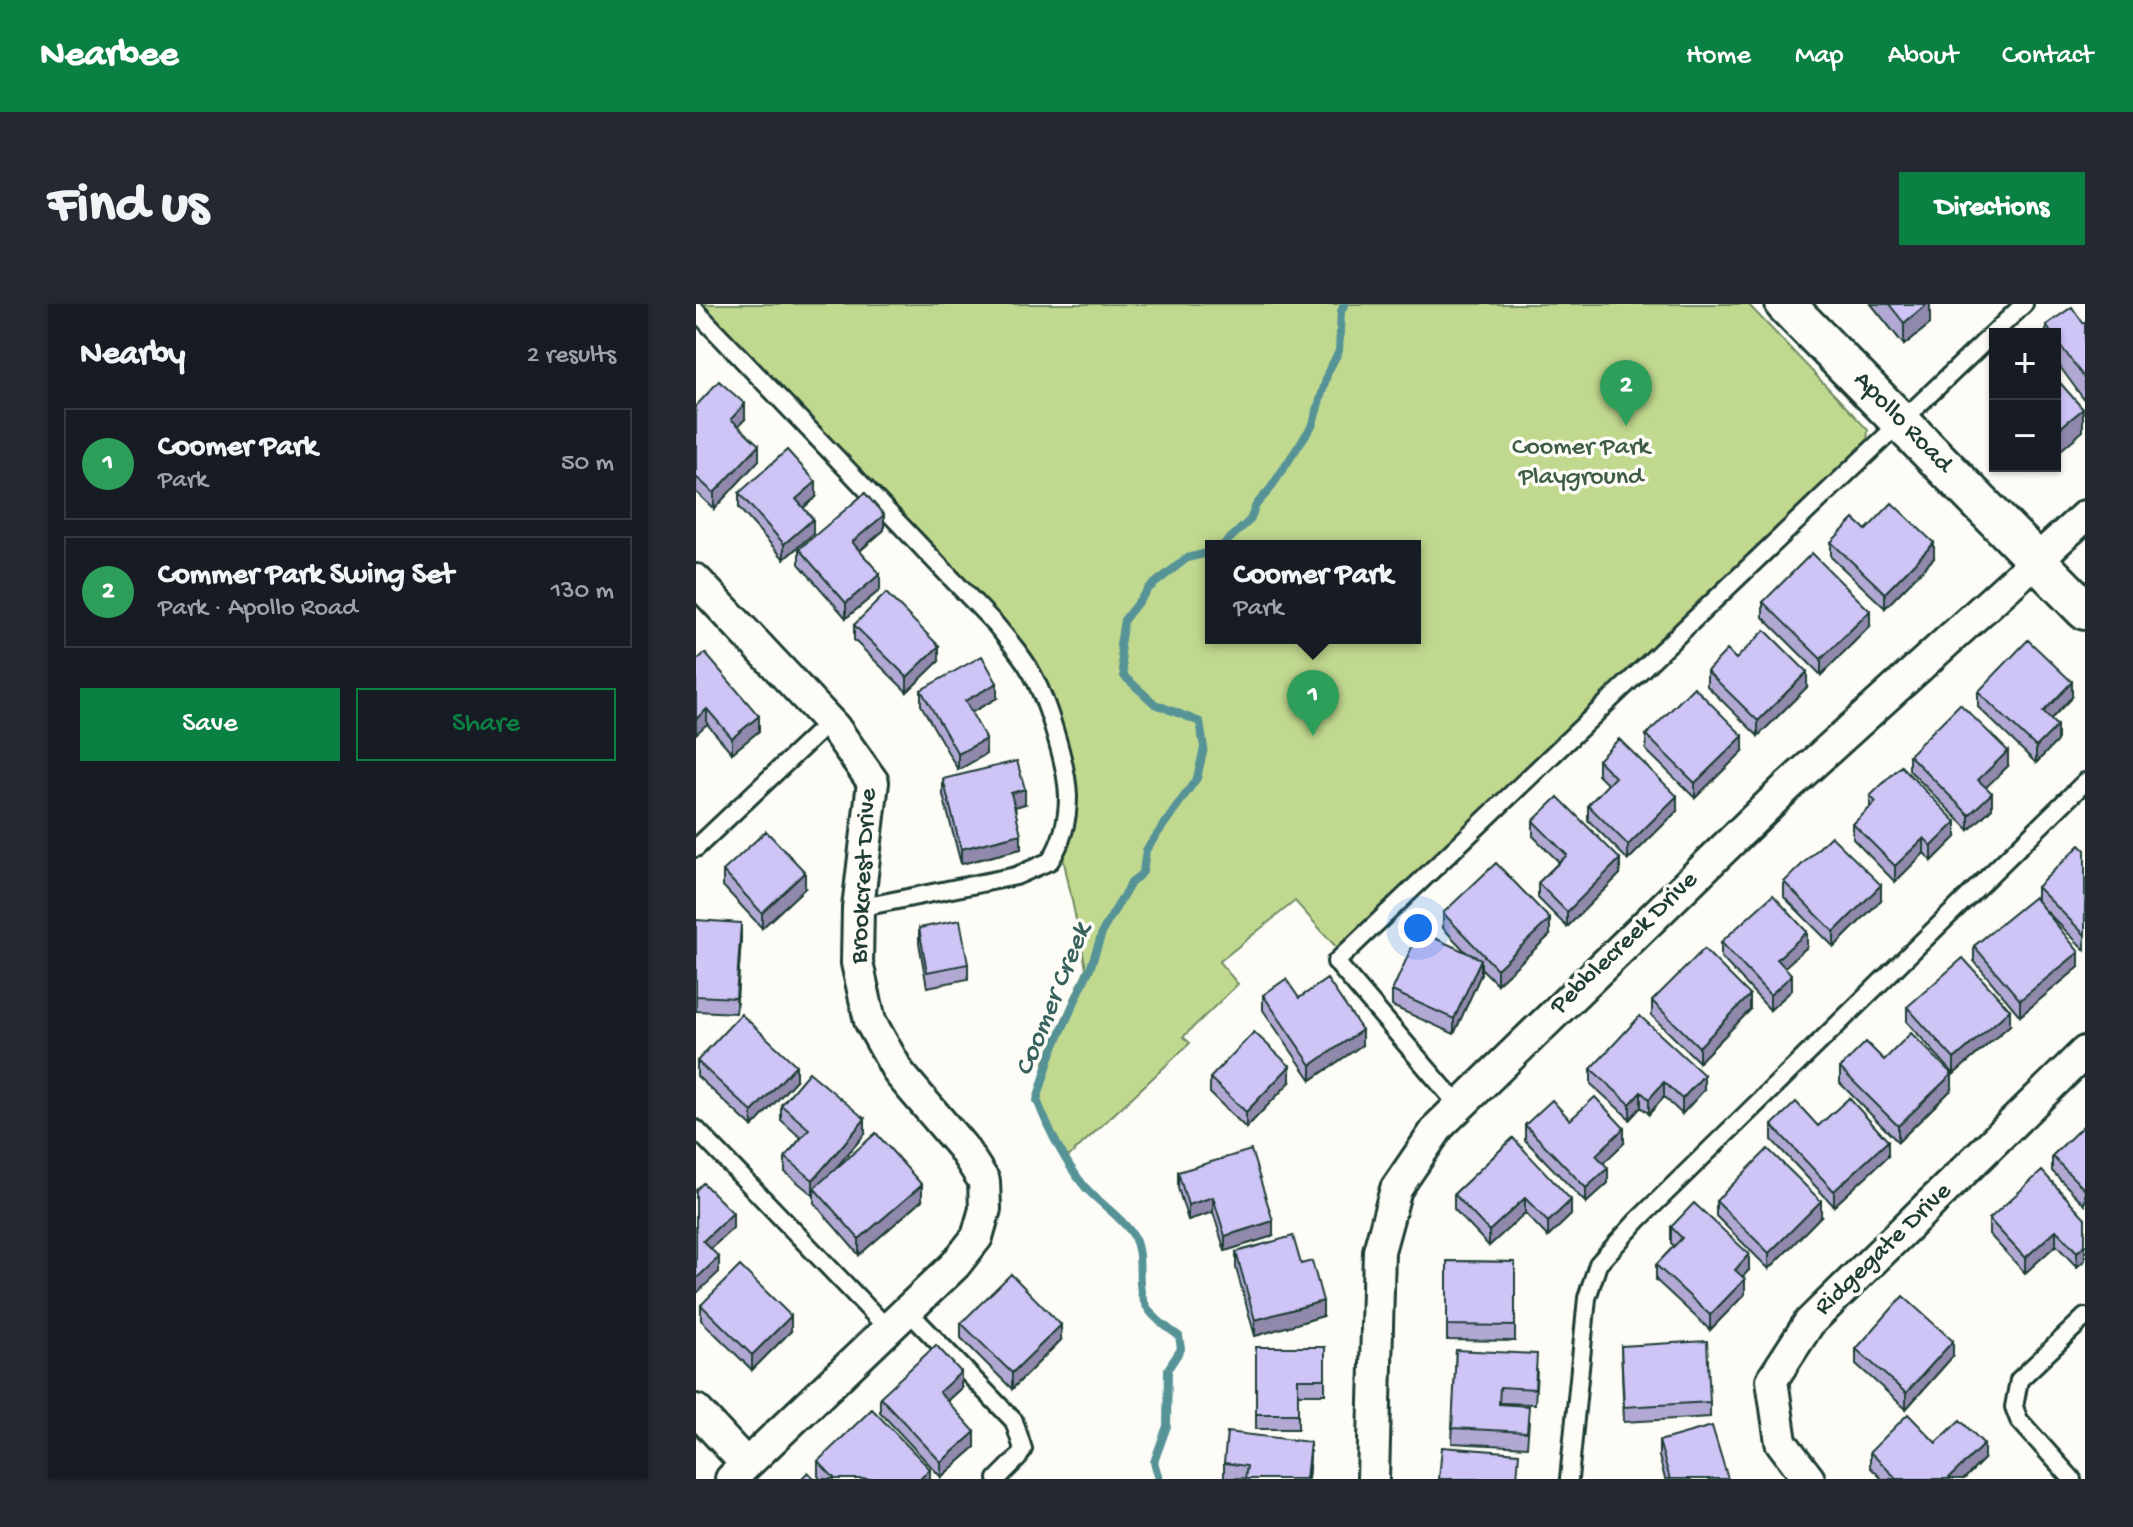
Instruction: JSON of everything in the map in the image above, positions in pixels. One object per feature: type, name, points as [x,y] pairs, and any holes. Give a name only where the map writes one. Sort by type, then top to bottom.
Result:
[{"type":"street","name":"Apollo Road","points":[[1785,304],[2085,610]]},
{"type":"street","name":"Pebblecreek Drive","points":[[1373,1479],[1379,1251],[1396,1189],[1439,1126],[1785,789],[2085,516]]},
{"type":"street","name":"Brookcrest Drive","points":[[697,583],[829,722],[873,782],[858,908],[857,963],[870,1021],[899,1073],[962,1147],[984,1181],[985,1209],[977,1237],[955,1265],[739,1472]]},
{"type":"street","name":"Ridgegate Drive","points":[[1809,1479],[1781,1442],[1772,1380],[1809,1323],[2085,1052]]},
{"type":"street","points":[[696,1410],[739,1472]]},
{"type":"lane","points":[[1459,1106],[1336,962],[2024,304]]},
{"type":"lane","points":[[696,311],[996,625],[1029,668],[1041,690],[1051,720],[1068,795],[1065,830],[1050,861],[1016,876],[858,908]]},
{"type":"lane","points":[[696,848],[829,722]]},
{"type":"lane","points":[[1569,1479],[1587,1298],[1598,1264],[1649,1209],[2085,782]]},
{"type":"lane","points":[[696,1129],[898,1320],[1014,1421],[1023,1449],[997,1479]]},
{"type":"lane","points":[[2072,1479],[2019,1420],[2014,1407],[2019,1380],[2085,1317]]},
{"type":"green space","name":"Coomer Park Playground","points":[[700,304],[1748,304],[1868,430],[1867,441],[1694,610],[1337,948],[1295,901],[1219,962],[1238,984],[1183,1037],[1190,1043],[1066,1159],[1039,1100],[1045,1081],[1044,1062],[1086,968],[1063,857],[1074,828],[1074,799],[1030,657],[1014,632]]},
{"type":"building","points":[[1889,304],[1927,304],[1904,323]]},
{"type":"building","points":[[2072,307],[2085,322],[2085,379],[2061,346],[2061,328],[2048,328],[2046,325]]},
{"type":"building","points":[[719,381],[745,404],[731,419],[759,445],[714,493],[696,477],[696,406]]},
{"type":"building","points":[[2061,384],[2083,409],[2061,427]]},
{"type":"building","points":[[787,450],[816,482],[796,499],[813,519],[784,544],[739,493]]},
{"type":"building","points":[[865,493],[884,515],[852,542],[880,574],[846,603],[799,549]]},
{"type":"building","points":[[1892,503],[1934,543],[1885,593],[1831,542],[1854,519],[1866,530]]},
{"type":"building","points":[[1812,553],[1870,611],[1821,659],[1763,602]]},
{"type":"building","points":[[886,593],[939,646],[907,677],[854,625]]},
{"type":"building","points":[[1765,630],[1807,672],[1758,721],[1707,671],[1727,650],[1736,659]]},
{"type":"building","points":[[2028,640],[2072,682],[2043,712],[2057,726],[2036,747],[1978,692]]},
{"type":"building","points":[[705,653],[759,716],[732,738],[707,709],[696,719],[696,661]]},
{"type":"building","points":[[982,656],[997,683],[965,701],[986,739],[958,754],[921,690]]},
{"type":"building","points":[[1694,687],[1743,736],[1695,783],[1646,735]]},
{"type":"building","points":[[1960,704],[2008,751],[1978,780],[1992,793],[1969,815],[1909,755]]},
{"type":"building","points":[[1619,739],[1677,796],[1628,845],[1588,805],[1615,777],[1598,760]]},
{"type":"building","points":[[1017,761],[1025,789],[1011,793],[1021,834],[961,849],[943,779]]},
{"type":"building","points":[[1901,766],[1956,822],[1932,846],[1924,838],[1895,866],[1853,824],[1876,802],[1870,796]]},
{"type":"building","points":[[1558,797],[1620,859],[1567,912],[1538,883],[1567,855],[1533,821]]},
{"type":"building","points":[[766,831],[805,872],[762,913],[723,871]]},
{"type":"building","points":[[1831,836],[1881,885],[1834,932],[1784,882]]},
{"type":"building","points":[[2080,845],[2085,850],[2085,935],[2037,887]]},
{"type":"building","points":[[1496,863],[1550,919],[1497,969],[1443,913]]},
{"type":"building","points":[[1773,895],[1807,932],[1777,959],[1792,975],[1770,995],[1721,942]]},
{"type":"building","points":[[2034,897],[2079,952],[2020,1000],[1974,946]]},
{"type":"building","points":[[696,920],[741,923],[736,998],[696,996]]},
{"type":"building","points":[[960,920],[968,964],[927,972],[919,928]]},
{"type":"building","points":[[1419,931],[1481,959],[1454,1019],[1392,991]]},
{"type":"building","points":[[1704,949],[1750,995],[1699,1047],[1652,1001]]},
{"type":"building","points":[[1963,958],[2010,1010],[1954,1059],[1907,1007]]},
{"type":"building","points":[[1286,979],[1299,998],[1327,979],[1362,1030],[1311,1065],[1263,995]]},
{"type":"building","points":[[741,1014],[796,1065],[752,1112],[697,1061]]},
{"type":"building","points":[[1640,1016],[1704,1075],[1682,1099],[1664,1082],[1649,1099],[1641,1092],[1630,1104],[1591,1069]]},
{"type":"building","points":[[1254,1032],[1290,1066],[1246,1112],[1210,1078]]},
{"type":"building","points":[[1911,1033],[1952,1074],[1898,1126],[1840,1068],[1866,1042],[1884,1060]]},
{"type":"building","points":[[809,1072],[865,1119],[813,1180],[785,1157],[809,1129],[781,1105]]},
{"type":"building","points":[[1595,1097],[1624,1128],[1596,1155],[1608,1168],[1586,1188],[1525,1125],[1552,1100],[1570,1120]]},
{"type":"building","points":[[1849,1098],[1888,1141],[1834,1191],[1772,1125],[1796,1102],[1818,1126]]},
{"type":"building","points":[[2085,1124],[2085,1190],[2052,1156]]},
{"type":"building","points":[[876,1133],[922,1185],[859,1239],[814,1188]]},
{"type":"building","points":[[1513,1138],[1571,1200],[1548,1222],[1525,1198],[1489,1231],[1454,1194]]},
{"type":"building","points":[[1768,1149],[1821,1201],[1769,1253],[1716,1201]]},
{"type":"building","points":[[1251,1150],[1273,1221],[1225,1236],[1213,1197],[1188,1205],[1178,1172]]},
{"type":"building","points":[[2042,1171],[2085,1218],[2085,1245],[2077,1252],[2056,1230],[2025,1258],[1989,1219]]},
{"type":"building","points":[[703,1183],[733,1213],[703,1241],[719,1257],[696,1279],[696,1190]]},
{"type":"building","points":[[1694,1203],[1749,1254],[1735,1270],[1745,1279],[1710,1315],[1656,1265],[1682,1238],[1671,1227]]},
{"type":"building","points":[[1293,1236],[1301,1264],[1312,1261],[1323,1301],[1255,1320],[1236,1252]]},
{"type":"building","points":[[1447,1261],[1515,1262],[1515,1326],[1447,1325]]},
{"type":"building","points":[[740,1266],[791,1316],[752,1355],[701,1305]]},
{"type":"building","points":[[1011,1274],[1061,1325],[1012,1373],[961,1323]]},
{"type":"building","points":[[1903,1296],[1953,1341],[1906,1393],[1856,1349]]},
{"type":"building","points":[[1707,1341],[1710,1402],[1624,1407],[1621,1346]]},
{"type":"building","points":[[936,1345],[961,1372],[939,1392],[975,1432],[941,1462],[880,1397]]},
{"type":"building","points":[[1256,1347],[1325,1347],[1325,1379],[1298,1379],[1298,1414],[1256,1414]]},
{"type":"building","points":[[1456,1350],[1537,1354],[1535,1389],[1500,1387],[1499,1404],[1529,1406],[1527,1432],[1452,1428]]},
{"type":"building","points":[[872,1409],[930,1469],[920,1479],[835,1479],[818,1461]]},
{"type":"building","points":[[1908,1414],[1936,1443],[1960,1420],[1984,1444],[1948,1479],[1897,1479],[1870,1452]]},
{"type":"building","points":[[1712,1426],[1728,1479],[1670,1479],[1659,1441]]},
{"type":"building","points":[[1227,1432],[1310,1442],[1306,1479],[1245,1479],[1247,1466],[1224,1463]]},
{"type":"building","points":[[1442,1447],[1519,1453],[1517,1479],[1439,1479]]},
{"type":"building","points":[[808,1472],[815,1479],[801,1479]]},
{"type":"waterway","name":"Coomer Creek","points":[[1228,540],[1250,520],[1256,505],[1313,424],[1328,372],[1339,351],[1341,311],[1345,304]]},
{"type":"waterway","name":"Coomer Creek","points":[[1159,1479],[1154,1462],[1167,1426],[1168,1369],[1181,1349],[1179,1336],[1153,1315],[1143,1299],[1139,1253],[1133,1235],[1077,1177],[1037,1100],[1051,1054],[1091,966],[1103,930],[1131,883],[1143,872],[1146,850],[1197,778],[1204,748],[1200,722],[1155,704],[1124,676],[1120,645],[1124,620],[1149,588],[1187,558],[1205,554]]},
{"type":"place","name":"Commer Park Swing Set","points":[[1626,426]]},
{"type":"place","name":"Coomer Park","points":[[1313,736]]}]
